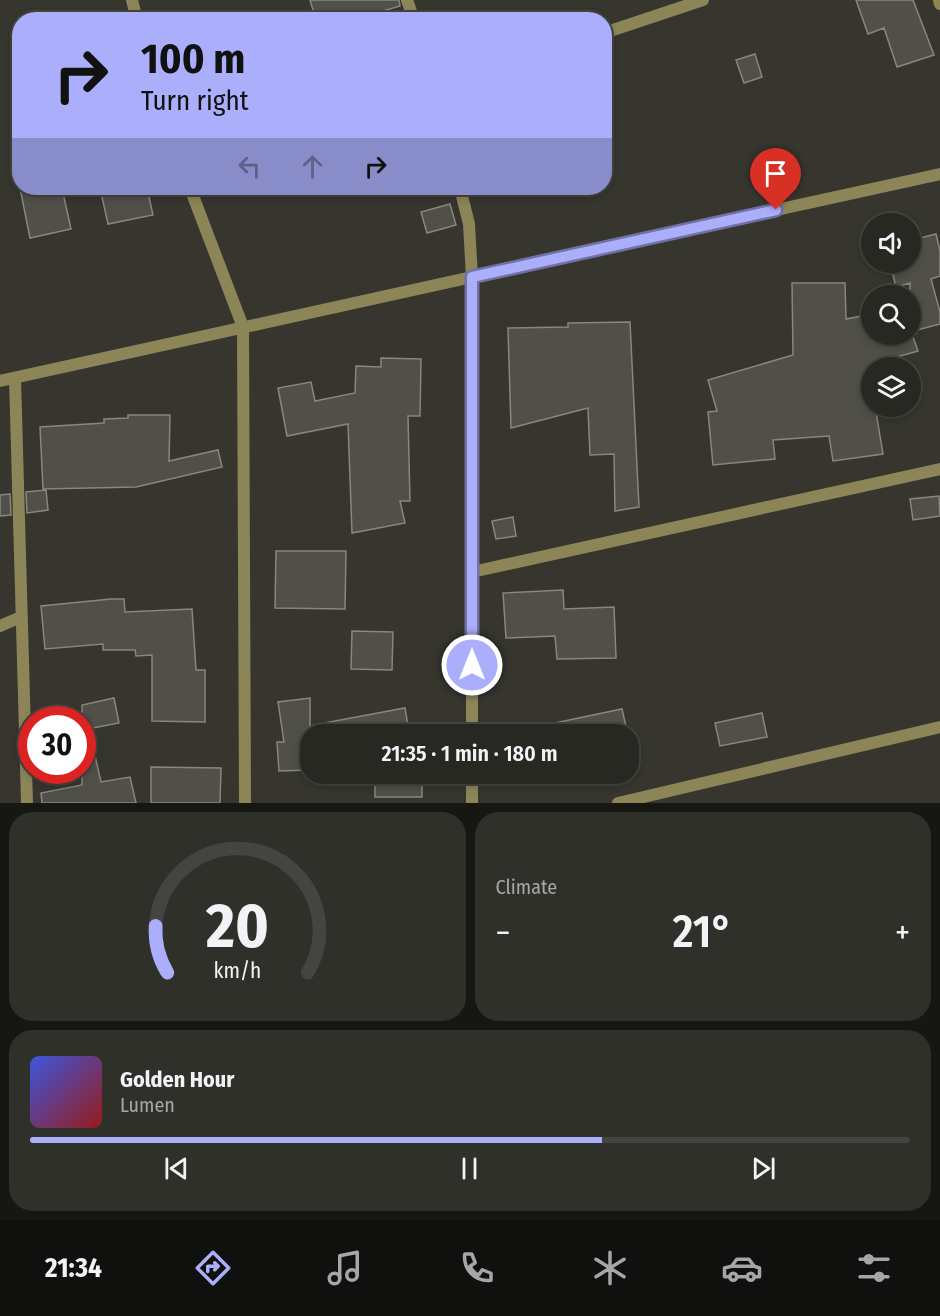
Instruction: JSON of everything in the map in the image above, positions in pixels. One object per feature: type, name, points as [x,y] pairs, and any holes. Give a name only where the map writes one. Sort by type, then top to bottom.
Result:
[{"type":"street","points":[[612,30],[703,0]]},
{"type":"street","points":[[0,381],[940,174]]},
{"type":"street","points":[[193,195],[243,327],[245,803]]},
{"type":"street","points":[[462,195],[469,224],[472,277],[472,724]]},
{"type":"street","points":[[15,378],[27,803]]},
{"type":"street","points":[[472,572],[940,469]]},
{"type":"street","points":[[0,626],[21,617]]},
{"type":"street","points":[[618,803],[940,727]]},
{"type":"street","points":[[472,784],[472,803]]},
{"type":"building","points":[[310,0],[399,0],[400,6],[379,12],[314,12]]},
{"type":"building","points":[[856,0],[913,0],[934,55],[897,67],[884,28],[868,34]]},
{"type":"building","points":[[755,54],[762,77],[744,83],[736,60]]},
{"type":"building","points":[[21,195],[64,195],[71,229],[30,238]]},
{"type":"building","points":[[102,195],[149,195],[153,215],[108,224]]},
{"type":"building","points":[[450,204],[456,225],[427,233],[421,212]]},
{"type":"building","points":[[936,234],[940,251],[940,276],[931,279],[940,312],[940,324],[921,329],[921,285],[910,285],[910,283],[896,285],[893,273],[921,273],[921,238]]},
{"type":"building","points":[[792,283],[845,283],[846,319],[861,316],[861,345],[916,345],[918,351],[897,357],[861,357],[861,417],[877,417],[883,454],[833,461],[829,436],[773,440],[775,459],[713,465],[708,412],[717,411],[708,380],[793,355]]},
{"type":"building","points":[[630,322],[639,507],[615,511],[614,454],[590,455],[588,408],[511,428],[508,328],[568,327],[568,323]]},
{"type":"building","points":[[381,358],[421,359],[420,416],[408,416],[410,501],[400,501],[405,523],[352,533],[348,424],[287,436],[278,388],[311,382],[315,401],[355,393],[356,366],[381,367]]},
{"type":"building","points":[[128,415],[170,415],[169,461],[218,450],[222,467],[136,487],[43,489],[40,427],[104,423],[104,419],[128,418]]},
{"type":"building","points":[[46,490],[48,510],[27,513],[26,492]]},
{"type":"building","points":[[10,494],[11,515],[0,516],[0,495]]},
{"type":"building","points":[[939,496],[940,516],[913,520],[910,499]]},
{"type":"building","points":[[513,517],[516,536],[496,539],[492,521]]},
{"type":"building","points":[[276,551],[346,551],[345,609],[275,608]]},
{"type":"building","points":[[563,590],[564,609],[614,607],[616,658],[557,659],[555,636],[506,638],[503,593]]},
{"type":"building","points":[[124,599],[125,612],[192,609],[196,670],[205,670],[205,722],[152,721],[152,655],[136,656],[135,650],[103,650],[103,644],[45,649],[41,606]]},
{"type":"building","points":[[352,631],[393,632],[392,670],[351,669]]},
{"type":"building","points":[[114,698],[119,723],[96,727],[96,706],[82,705]]},
{"type":"building","points":[[310,698],[310,724],[300,724],[300,770],[279,771],[277,742],[284,742],[278,702]]},
{"type":"building","points":[[405,708],[408,724],[318,724]]},
{"type":"building","points":[[622,709],[625,724],[550,724]]},
{"type":"building","points":[[762,713],[767,737],[720,746],[715,723]]},
{"type":"building","points":[[96,760],[101,782],[130,777],[136,803],[42,803],[41,793],[96,784]]},
{"type":"building","points":[[151,767],[221,768],[220,803],[151,803]]},
{"type":"building","points":[[375,784],[422,784],[422,797],[375,797]]},
{"type":"route","points":[[472,665],[472,277],[776,210]]}]
